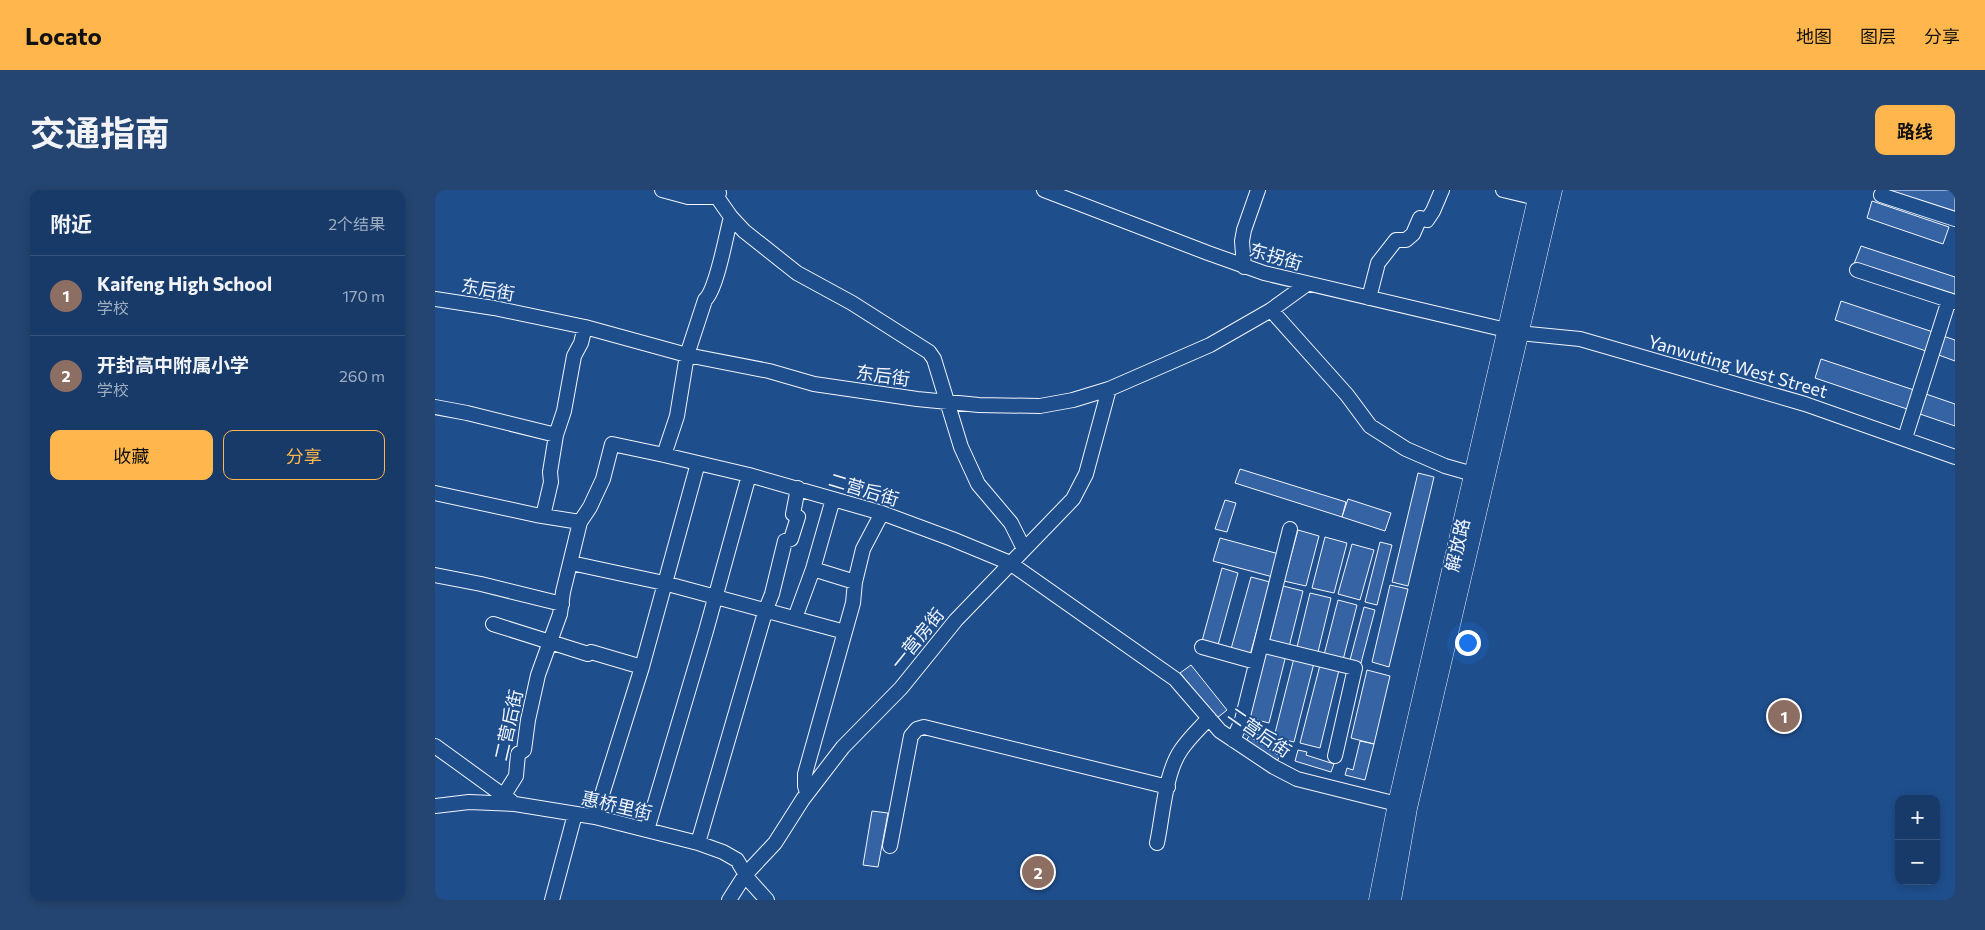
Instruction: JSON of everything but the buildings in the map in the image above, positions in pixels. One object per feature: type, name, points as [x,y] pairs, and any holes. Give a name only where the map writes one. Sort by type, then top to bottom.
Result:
[{"type":"main road","name":"解放路","points":[[1377,900],[1397,804],[1473,474],[1553,190]]},
{"type":"main road","name":"解放路","points":[[1392,900],[1408,808],[1513,332],[1538,194]]},
{"type":"street","points":[[662,190],[688,197],[716,192],[731,217],[744,231],[797,273],[852,303],[929,352],[934,359],[961,447],[978,484],[1011,523],[1024,549]]},
{"type":"street","name":"东拐街","points":[[1044,190],[1244,267],[1307,284],[1513,332]]},
{"type":"street","points":[[1244,267],[1242,241],[1244,230],[1258,190]]},
{"type":"street","points":[[1369,298],[1378,263],[1396,240],[1406,240],[1413,234],[1420,218],[1427,220],[1442,190]]},
{"type":"street","points":[[1503,190],[1538,194]]},
{"type":"street","points":[[1881,195],[1955,218]]},
{"type":"street","points":[[665,455],[677,416],[687,355],[705,300],[709,296],[714,282],[731,217]]},
{"type":"street","points":[[1857,270],[1952,301],[1905,438]]},
{"type":"street","name":"东后街","points":[[435,299],[494,308],[585,328],[687,355],[769,371],[814,384],[917,399],[979,405],[1040,406],[1073,400],[1109,389],[1210,345],[1271,310],[1307,284]]},
{"type":"street","points":[[1271,310],[1347,395],[1370,426],[1406,449],[1445,466],[1473,474]]},
{"type":"street","points":[[543,516],[551,482],[550,472],[556,435],[565,411],[574,356],[581,343],[585,328]]},
{"type":"street","name":"Yanwuting West Street","points":[[1513,332],[1580,339],[1805,404],[1955,457]]},
{"type":"street","name":"一营房街","points":[[729,900],[745,875],[775,843],[807,793],[843,747],[901,688],[956,620],[1073,499],[1086,474],[1109,389]]},
{"type":"street","points":[[435,407],[556,435]]},
{"type":"street","name":"二营后街","points":[[510,799],[519,754],[524,750],[533,699],[560,614],[580,522],[590,507],[603,479],[612,444],[749,475],[882,513],[952,538],[1011,563],[1175,679],[1220,731],[1273,767],[1297,779],[1397,804]]},
{"type":"street","points":[[595,817],[641,667],[698,463]]},
{"type":"street","points":[[647,830],[749,475]]},
{"type":"street","points":[[698,843],[766,609],[773,594],[785,541],[791,539],[798,517],[793,514],[798,488]]},
{"type":"street","points":[[435,493],[580,522]]},
{"type":"street","points":[[795,618],[813,569],[833,499]]},
{"type":"street","points":[[807,793],[805,774],[853,602],[855,582],[863,549],[882,513]]},
{"type":"street","points":[[1233,740],[1242,720],[1290,529]]},
{"type":"street","points":[[571,563],[664,583],[766,609],[845,632]]},
{"type":"street","points":[[813,569],[855,582]]},
{"type":"street","points":[[435,575],[562,604]]},
{"type":"street","points":[[493,624],[588,654],[591,652],[641,667]]},
{"type":"street","points":[[1261,645],[1355,668],[1335,756]]},
{"type":"street","points":[[1202,647],[1256,662]]},
{"type":"street","points":[[1157,843],[1175,761],[1181,750],[1209,718]]},
{"type":"street","points":[[890,846],[911,736],[917,729],[924,728],[1168,787]]},
{"type":"street","points":[[435,746],[510,799]]},
{"type":"street","name":"惠桥里街","points":[[435,806],[510,799],[595,817],[698,843],[723,852],[737,860],[745,875],[767,900]]},
{"type":"street","points":[[552,900],[575,814]]},
{"type":"place","name":"Kaifeng High School","points":[[1784,716]]},
{"type":"place","name":"开封高中附属小学","points":[[1038,872]]}]
